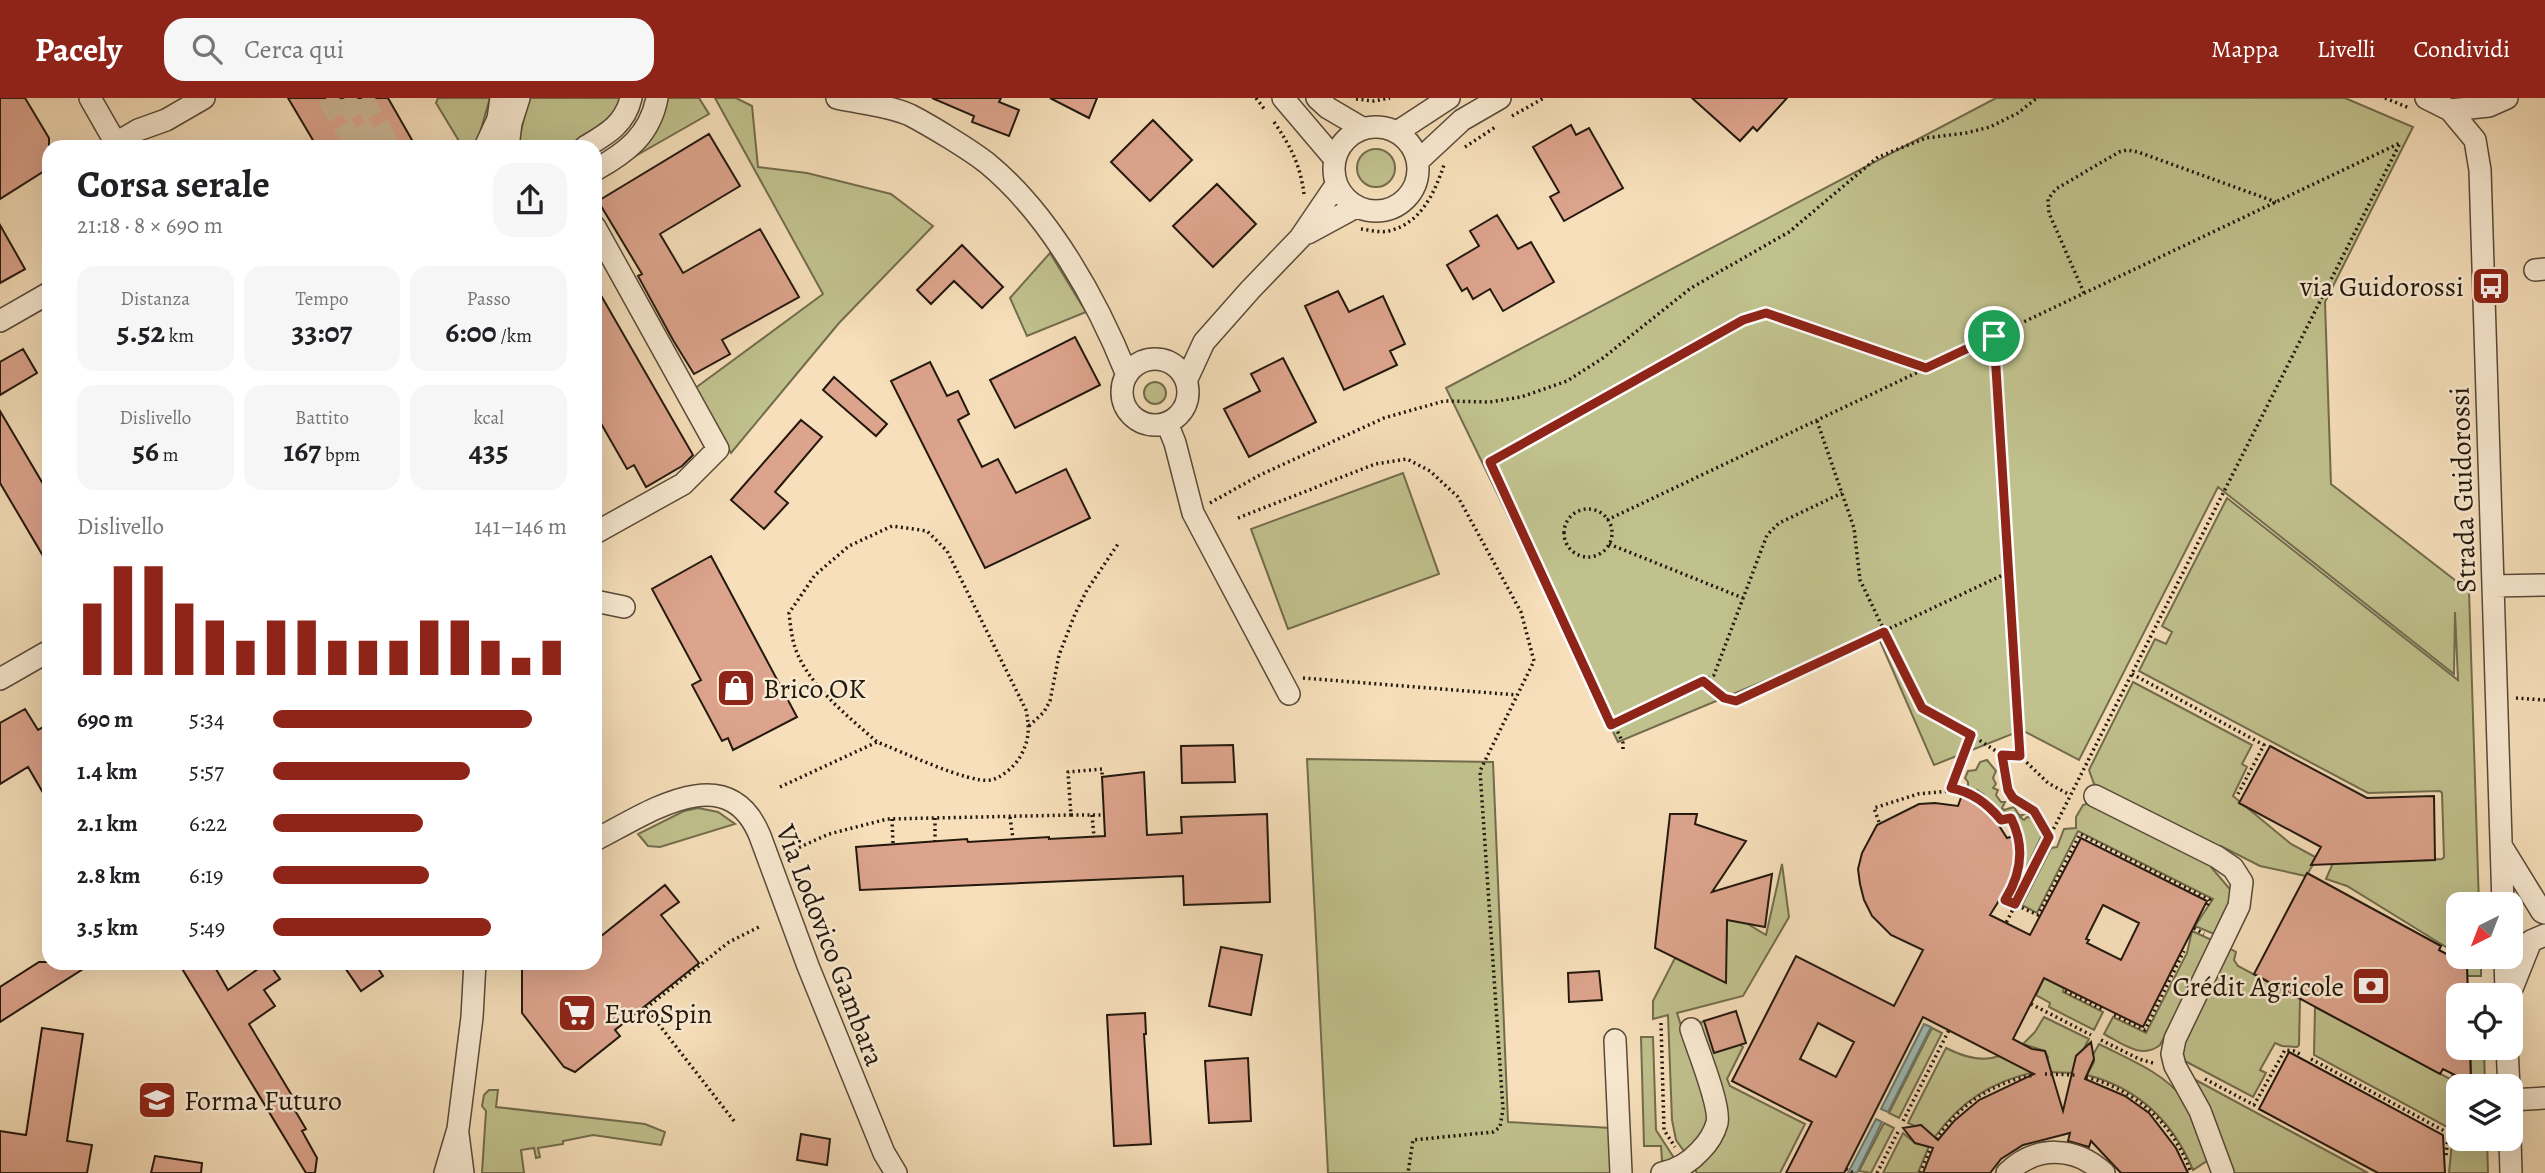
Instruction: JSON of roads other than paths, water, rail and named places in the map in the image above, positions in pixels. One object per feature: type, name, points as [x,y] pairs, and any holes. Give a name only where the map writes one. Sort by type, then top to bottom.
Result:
[{"type":"street","points":[[90,98],[114,140]]},
{"type":"street","points":[[124,140],[138,130],[166,120],[204,98]]},
{"type":"street","points":[[488,140],[498,119],[501,98]]},
{"type":"street","points":[[498,140],[510,98]]},
{"type":"street","points":[[509,140],[519,98]]},
{"type":"street","points":[[597,140],[620,124],[631,98]]},
{"type":"street","points":[[602,151],[628,133],[639,117],[644,98]]},
{"type":"street","points":[[602,166],[621,155],[637,141],[653,115],[656,98]]},
{"type":"street","points":[[837,98],[908,114],[986,162],[1023,198],[1079,272],[1127,374]]},
{"type":"street","points":[[1283,98],[1334,159]]},
{"type":"street","points":[[1318,98],[1328,108],[1362,128]]},
{"type":"street","points":[[1397,132],[1449,98]]},
{"type":"street","points":[[1418,161],[1462,120],[1500,98]]},
{"type":"street","points":[[2449,110],[2489,106],[2507,98]]},
{"type":"street","name":"Strada Guidorossi","points":[[2420,104],[2449,110],[2475,140],[2480,170],[2503,892]]},
{"type":"street","points":[[1374,126],[1397,132],[1407,139],[1418,161],[1415,187],[1407,199],[1396,207],[1369,211],[1356,207],[1341,194],[1336,185],[1334,159],[1345,140],[1362,128],[1374,126]]},
{"type":"street","points":[[1322,218],[1336,185]]},
{"type":"street","points":[[1186,381],[1176,366],[1168,362],[1159,359],[1140,362],[1127,374],[1122,394],[1129,412],[1145,424],[1167,423],[1182,411],[1187,402],[1186,381],[1202,344],[1250,290],[1322,218],[1356,207]]},
{"type":"street","points":[[602,240],[718,449],[683,484],[602,529]]},
{"type":"street","points":[[0,321],[42,297]]},
{"type":"street","points":[[1168,362],[1202,344]]},
{"type":"street","points":[[1167,423],[1175,443],[1193,513],[1285,685]]},
{"type":"street","points":[[2493,586],[2545,585]]},
{"type":"street","points":[[602,602],[624,607]]},
{"type":"street","points":[[0,679],[42,655]]},
{"type":"street","name":"Via Lodovico Gambara","points":[[602,836],[665,804],[692,795],[714,796],[727,800],[750,817],[760,836],[808,966],[879,1141],[897,1173]]},
{"type":"street","points":[[2095,796],[2217,857],[2233,868],[2242,882],[2239,906],[2175,1039],[2172,1054],[2173,1061],[2204,1120],[2223,1173]]},
{"type":"street","points":[[2501,845],[2545,913]]},
{"type":"street","points":[[2513,983],[2531,941],[2545,935]]},
{"type":"street","points":[[445,1173],[458,1129],[472,1017],[475,970]]},
{"type":"street","points":[[1662,1173],[1685,1163],[1700,1150],[1710,1138],[1717,1116],[1691,1029]]},
{"type":"street","points":[[1615,1040],[1621,1173]]},
{"type":"street","points":[[2523,1099],[2545,1098]]},
{"type":"street","points":[[458,1129],[463,1173]]},
{"type":"street","points":[[2510,1151],[2511,1173]]},
{"type":"street","points":[[2007,1173],[2025,1159],[2045,1152],[2056,1152],[2077,1155],[2104,1173]]},
{"type":"water","points":[[1924,1024],[1931,1027],[1888,1112],[1881,1109]]},
{"type":"water","points":[[1876,1119],[1882,1122],[1857,1173],[1848,1173]]},
{"type":"tunnel","points":[[327,98],[352,140]]},
{"type":"tunnel","points":[[345,98],[369,140]]},
{"type":"tunnel","points":[[363,98],[387,140]]},
{"type":"place","name":"via Guidorossi","points":[[2491,286]]},
{"type":"place","name":"Brico OK","points":[[736,688]]},
{"type":"place","name":"Crédit Agricole","points":[[2371,986]]},
{"type":"place","name":"EuroSpin","points":[[577,1013]]},
{"type":"place","name":"Forma Futuro","points":[[157,1100]]}]
